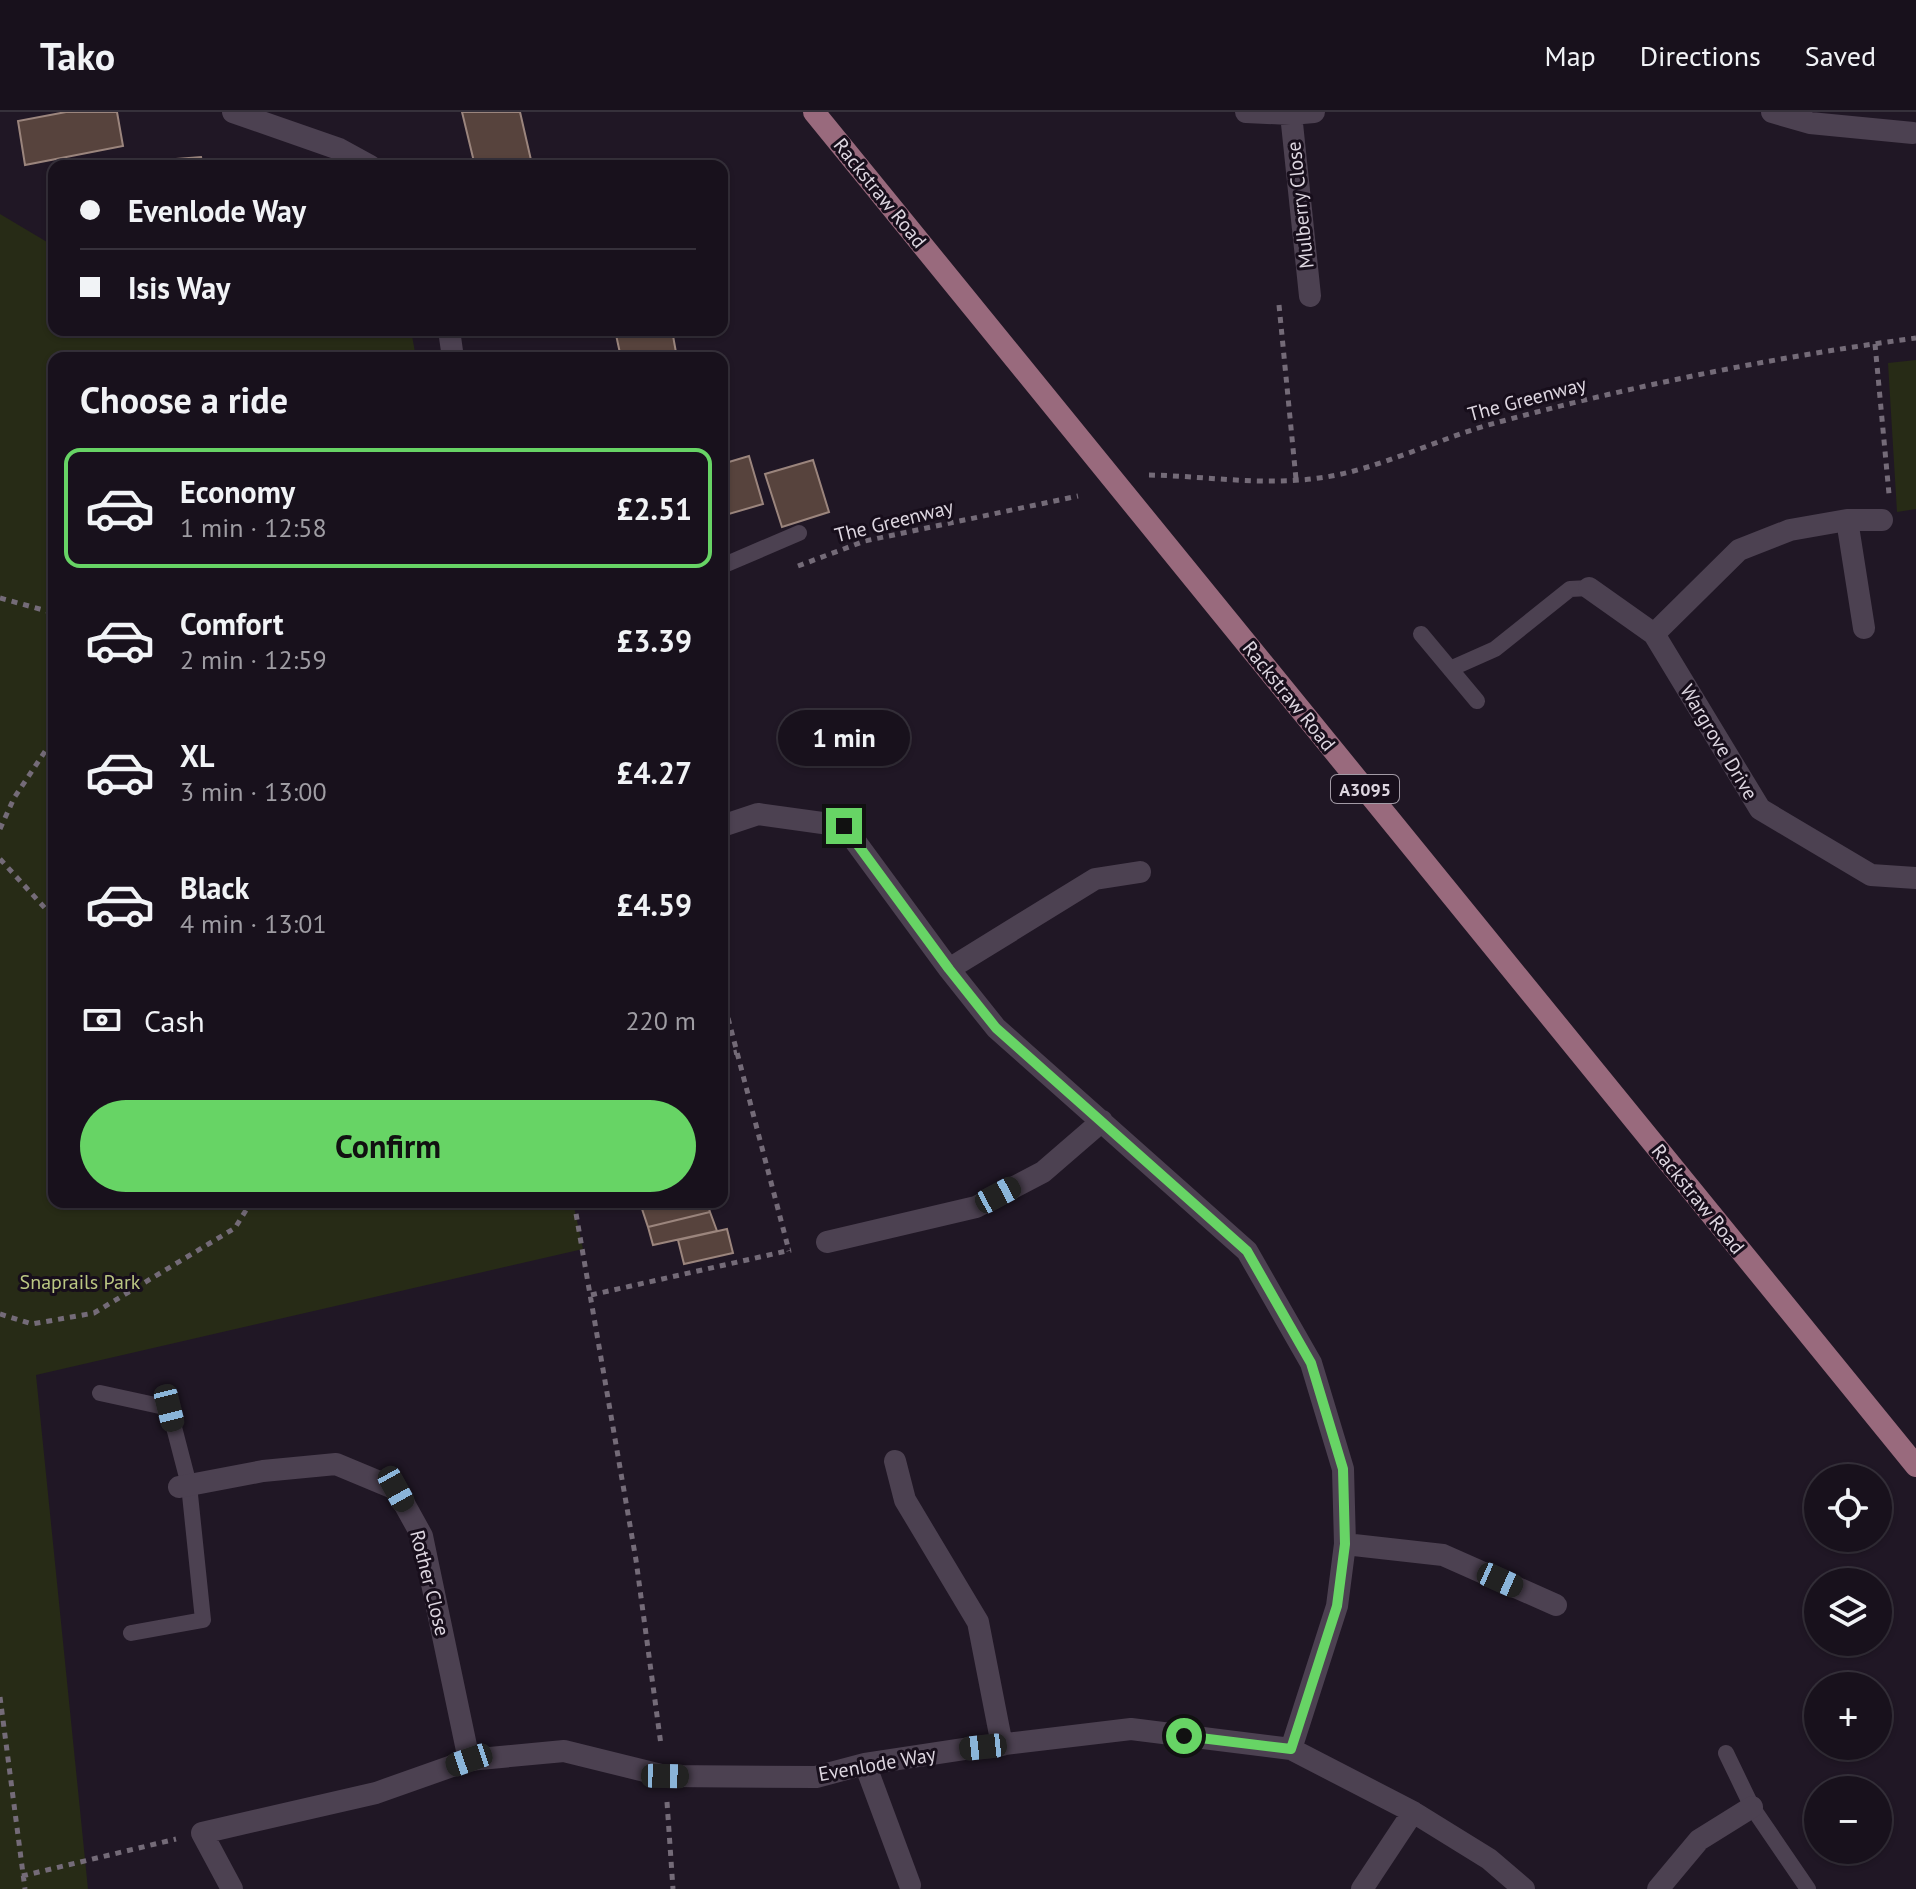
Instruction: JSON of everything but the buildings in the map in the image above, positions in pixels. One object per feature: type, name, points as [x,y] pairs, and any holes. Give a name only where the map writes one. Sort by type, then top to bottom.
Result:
[{"type":"main road","name":"Rackstraw Road","points":[[814,112],[1916,1466]]},
{"type":"street","points":[[233,112],[339,149],[359,160]]},
{"type":"street","points":[[1246,112],[1314,112]]},
{"type":"street","points":[[1772,112],[1810,123],[1913,133]]},
{"type":"street","name":"Mulberry Close","points":[[1291,114],[1310,296]]},
{"type":"street","points":[[1654,634],[1739,550],[1790,530],[1886,512]]},
{"type":"street","points":[[1847,520],[1864,628]]},
{"type":"street","name":"Wargrove Drive","points":[[1589,588],[1654,634],[1760,809],[1871,875],[1916,878]]},
{"type":"street","points":[[728,824],[758,814],[844,826],[996,1028],[1247,1251],[1311,1363],[1343,1469],[1345,1544],[1337,1606],[1291,1749]]},
{"type":"street","points":[[949,969],[1095,879],[1140,872]]},
{"type":"street","points":[[827,1242],[976,1207],[1043,1172],[1102,1121]]},
{"type":"street","points":[[895,1461],[905,1500],[978,1622],[1002,1745]]},
{"type":"street","name":"Rother Close","points":[[184,1486],[263,1471],[336,1464],[396,1489],[422,1536],[469,1760]]},
{"type":"street","points":[[1345,1544],[1443,1555],[1556,1605]]},
{"type":"street","name":"Evenlode Way","points":[[202,1833],[376,1793],[469,1760],[564,1751],[665,1776],[816,1777],[865,1764],[1131,1729],[1291,1749],[1413,1812],[1489,1859],[1524,1889]]},
{"type":"street","points":[[865,1764],[910,1885]]},
{"type":"street","points":[[1658,1889],[1699,1840],[1752,1807]]},
{"type":"street","points":[[1362,1889],[1413,1812]]},
{"type":"street","points":[[202,1833],[232,1889]]},
{"type":"lane","points":[[728,563],[799,533]]},
{"type":"lane","points":[[1450,669],[1495,649],[1570,589],[1589,588]]},
{"type":"lane","points":[[1421,634],[1477,701]]},
{"type":"lane","points":[[100,1393],[169,1408],[184,1486],[203,1620],[131,1633]]},
{"type":"lane","points":[[1726,1753],[1752,1807],[1808,1889]]},
{"type":"path","points":[[1279,304],[1296,479]]},
{"type":"path","name":"The Greenway","points":[[1148,475],[1229,481],[1319,478],[1495,423],[1640,386],[1916,338]]},
{"type":"path","points":[[1875,344],[1886,512]]},
{"type":"path","name":"The Greenway","points":[[786,570],[865,541],[1078,496]]},
{"type":"path","points":[[0,598],[48,611]]},
{"type":"path","points":[[0,829],[14,798],[48,747]]},
{"type":"path","points":[[0,859],[48,911]]},
{"type":"path","points":[[728,1018],[789,1251]]},
{"type":"path","points":[[728,1054],[737,1052]]},
{"type":"path","points":[[0,1314],[32,1324],[94,1313],[235,1228],[247,1208]]},
{"type":"path","points":[[575,1208],[636,1560],[665,1776],[673,1889]]},
{"type":"path","points":[[591,1295],[827,1242]]},
{"type":"path","points":[[0,1697],[25,1889]]},
{"type":"path","points":[[22,1876],[202,1833]]},
{"type":"green space","name":"Snaprails Park","points":[[0,214],[48,242],[48,336],[412,336],[415,352],[48,352],[48,1208],[574,1208],[583,1249],[36,1375],[88,1889],[0,1889]]},
{"type":"green space","points":[[1916,360],[1916,509],[1897,512],[1888,363]]},
{"type":"route","points":[[844,826],[996,1028],[1247,1251],[1311,1363],[1343,1469],[1345,1544],[1337,1606],[1291,1749],[1184,1736]]}]
